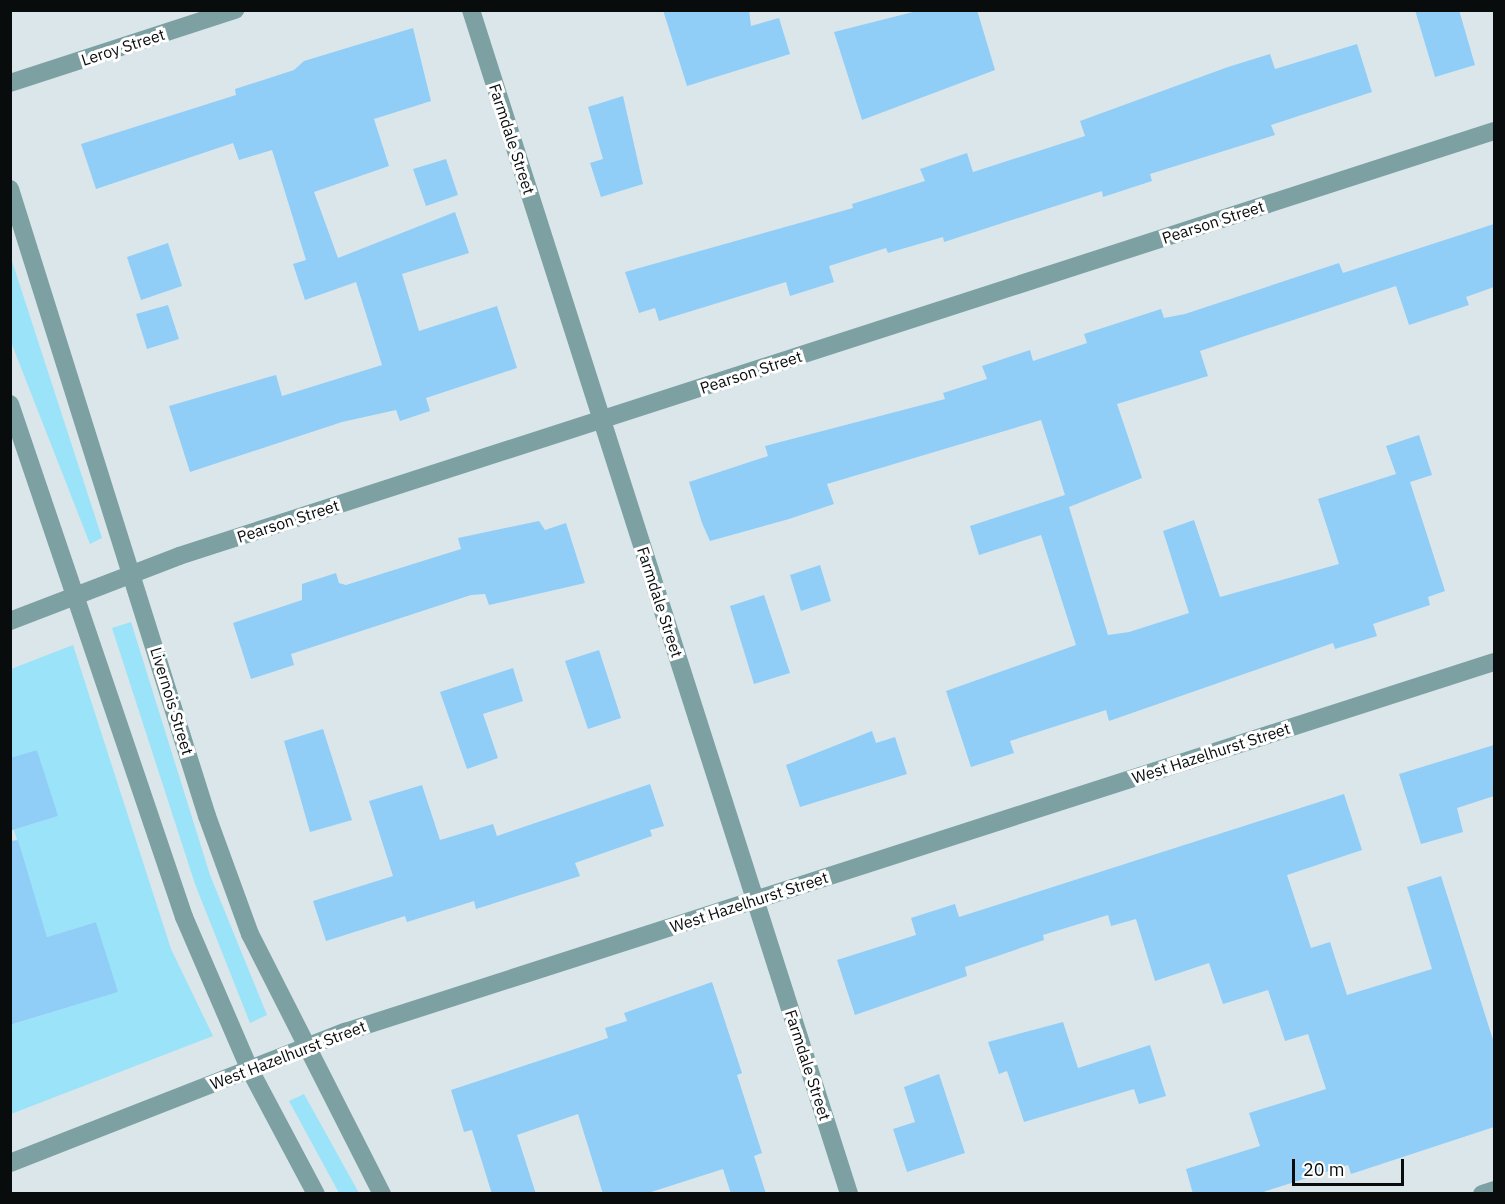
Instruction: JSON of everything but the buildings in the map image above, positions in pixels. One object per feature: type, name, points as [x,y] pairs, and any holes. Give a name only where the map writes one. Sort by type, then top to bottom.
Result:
[{"type":"street","name":"Leroy Street","points":[[10,83],[235,10]]},
{"type":"street","name":"Farmdale Street","points":[[471,10],[849,1194]]},
{"type":"street","name":"Pearson Street","points":[[10,621],[133,574],[1494,131]]},
{"type":"street","name":"Livernois Street","points":[[10,189],[133,574],[207,816],[250,934],[303,1047],[382,1194]]},
{"type":"street","points":[[10,404],[184,917],[250,1070],[316,1194]]},
{"type":"street","name":"West Hazelhurst Street","points":[[10,1163],[250,1070],[303,1047],[1494,662]]},
{"type":"street","points":[[1482,1194],[1494,1190]]},
{"type":"shaded area","points":[[10,255],[102,538],[90,544],[11,342]]},
{"type":"shaded area","points":[[131,622],[210,875],[267,1015],[250,1023],[195,884],[112,628]]},
{"type":"shaded area","points":[[73,645],[171,949],[213,1036],[11,1114],[11,1025],[117,992],[96,922],[47,937],[14,830],[57,816],[37,750],[11,758],[11,669]]},
{"type":"shaded area","points":[[304,1094],[359,1193],[339,1193],[289,1101]]}]
